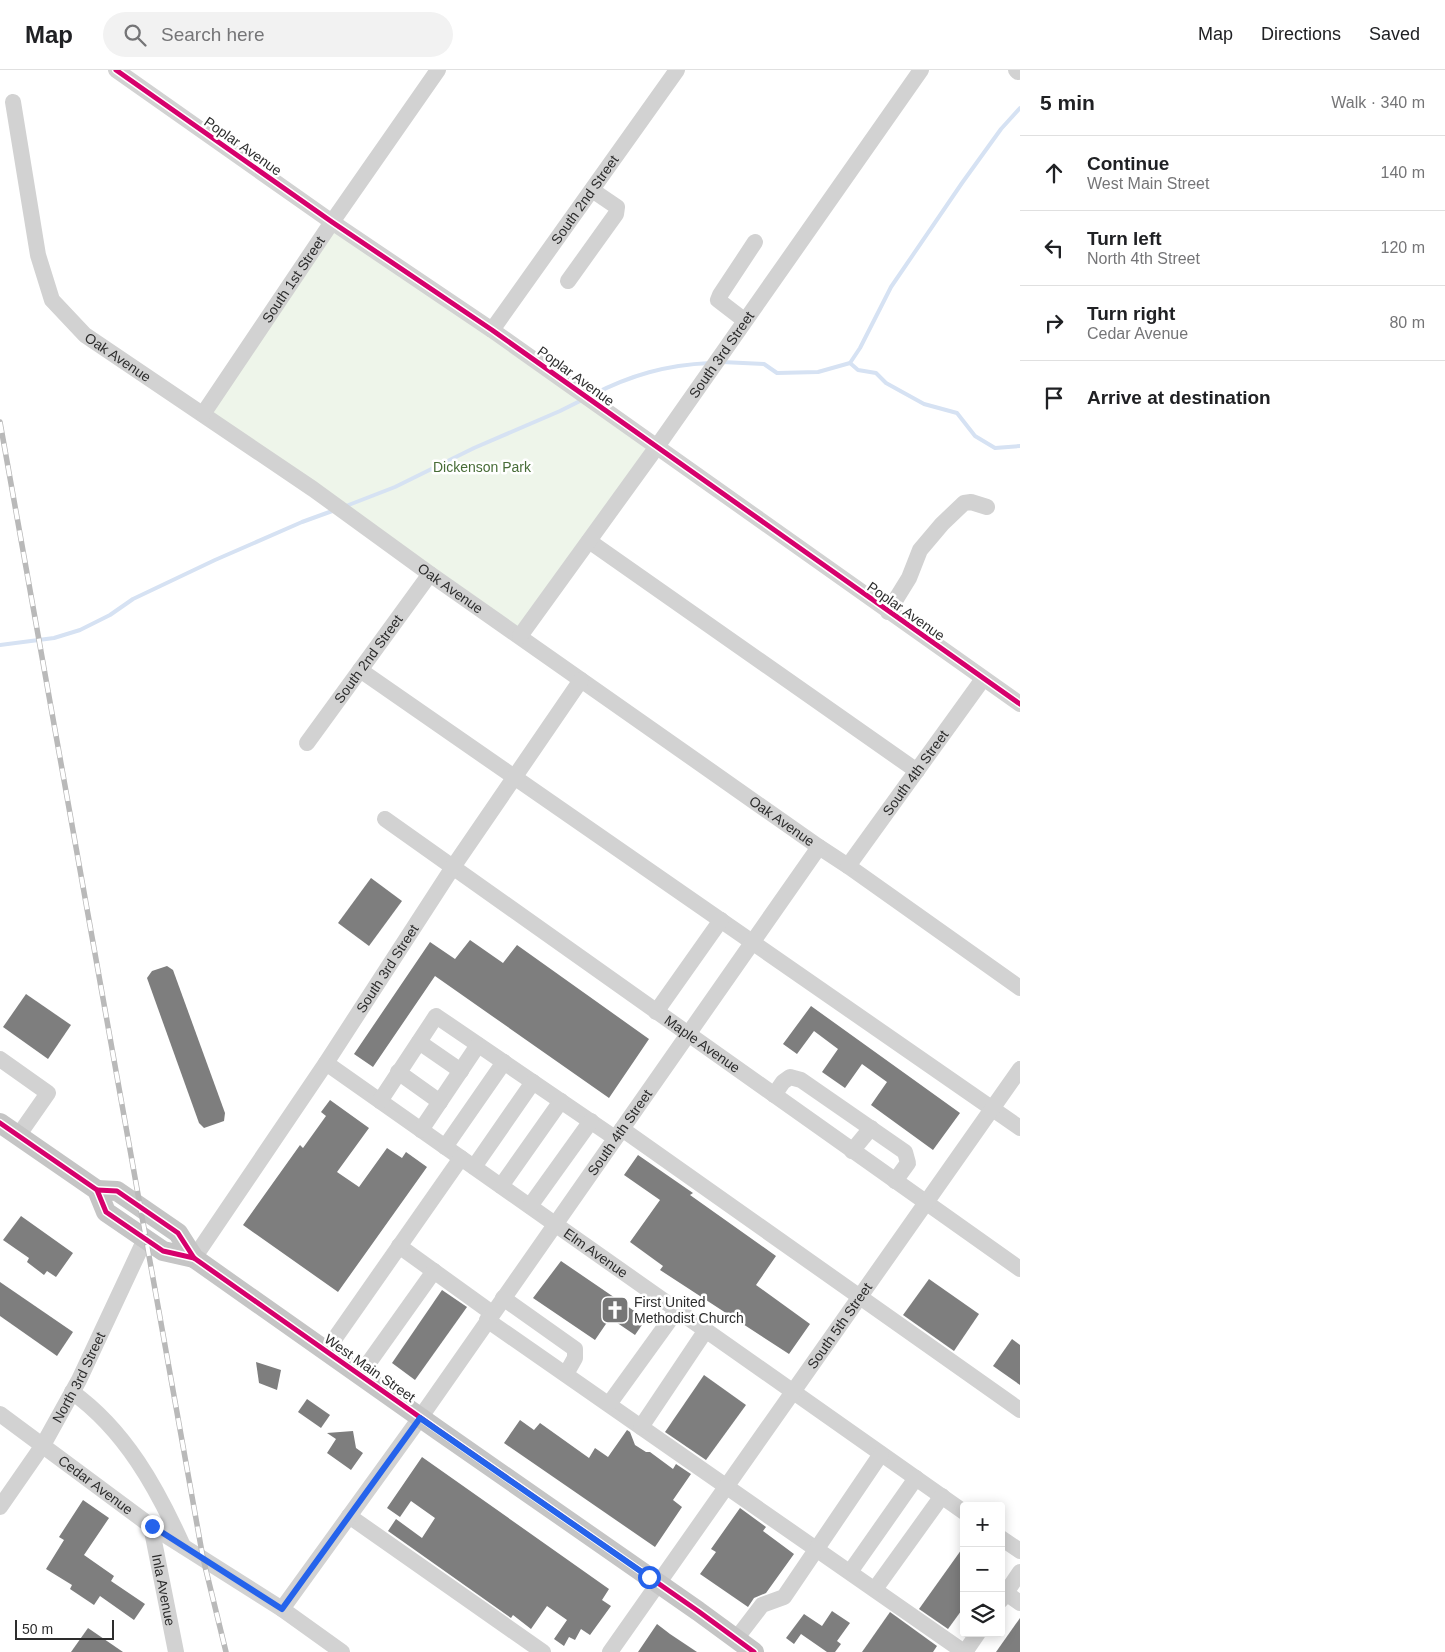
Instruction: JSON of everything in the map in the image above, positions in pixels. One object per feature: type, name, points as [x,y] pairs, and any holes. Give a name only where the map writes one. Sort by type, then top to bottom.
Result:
[{"type":"main road","name":"West Main Street","points":[[0,1123],[96,1190],[106,1212],[163,1251],[194,1258]]},
{"type":"main road","name":"West Main Street","points":[[96,1190],[117,1190],[178,1233],[194,1258],[754,1652]]},
{"type":"street","name":"Poplar Avenue","points":[[116,70],[332,222],[492,330],[1020,704]]},
{"type":"street","name":"South 1st Street","points":[[203,414],[332,222],[438,70]]},
{"type":"street","name":"South 2nd Street","points":[[492,330],[678,70]]},
{"type":"street","name":"South 3rd Street","points":[[520,636],[656,448],[921,70]]},
{"type":"street","name":"Oak Avenue","points":[[13,102],[38,255],[52,300],[85,336],[313,489],[430,574],[1020,988]]},
{"type":"street","points":[[568,281],[616,214],[617,207],[592,190]]},
{"type":"street","points":[[741,325],[718,300],[755,242]]},
{"type":"street","points":[[888,612],[909,578],[920,550],[955,511],[964,503],[971,502],[987,507]]},
{"type":"street","points":[[589,541],[917,771]]},
{"type":"street","name":"South 2nd Street","points":[[307,744],[430,574]]},
{"type":"street","points":[[360,670],[1020,1128]]},
{"type":"street","name":"South 4th Street","points":[[848,866],[983,679]]},
{"type":"street","name":"South 3rd Street","points":[[194,1258],[326,1063],[453,867],[581,680]]},
{"type":"street","name":"Maple Avenue","points":[[385,819],[1020,1269]]},
{"type":"street","name":"South 4th Street","points":[[282,1609],[420,1418],[502,1298],[819,848]]},
{"type":"street","points":[[656,1012],[721,920]]},
{"type":"street","points":[[380,1101],[436,1016],[590,1121],[619,1134],[860,1297],[1020,1410]]},
{"type":"street","points":[[419,1042],[461,1071]]},
{"type":"street","points":[[421,1130],[478,1045]]},
{"type":"street","points":[[0,1059],[48,1092],[18,1136]]},
{"type":"street","points":[[445,1147],[504,1062]]},
{"type":"street","name":"Elm Avenue","points":[[326,1063],[960,1509]]},
{"type":"street","name":"South 5th Street","points":[[610,1652],[1020,1069]]},
{"type":"street","points":[[398,1072],[440,1102]]},
{"type":"street","points":[[774,1096],[783,1082],[790,1078],[801,1080],[871,1128],[905,1152],[908,1163],[895,1181]]},
{"type":"street","points":[[326,1351],[398,1246],[533,1082]]},
{"type":"street","points":[[501,1186],[561,1101]]},
{"type":"street","points":[[530,1206],[590,1121]]},
{"type":"street","points":[[852,1151],[871,1128]]},
{"type":"street","name":"North 3rd Street","points":[[0,1507],[43,1445],[72,1392],[145,1239]]},
{"type":"street","points":[[398,1246],[434,1271],[566,1374],[965,1652],[975,1637]]},
{"type":"street","points":[[360,1375],[434,1271]]},
{"type":"street","points":[[502,1298],[575,1349],[575,1358],[566,1374]]},
{"type":"street","points":[[609,1404],[677,1310]]},
{"type":"street","points":[[641,1426],[706,1330]]},
{"type":"street","points":[[72,1392],[89,1404],[100,1416],[143,1470],[167,1510],[183,1546]]},
{"type":"street","name":"Cedar Avenue","points":[[0,1414],[152,1526],[282,1609],[342,1652]]},
{"type":"street","points":[[736,1639],[762,1605],[784,1597],[881,1454]]},
{"type":"street","points":[[850,1572],[916,1478]]},
{"type":"street","points":[[874,1589],[942,1496]]},
{"type":"street","points":[[349,1516],[543,1652]]},
{"type":"street","name":"Inla Avenue","points":[[152,1526],[176,1652]]},
{"type":"street","points":[[1005,1541],[1020,1551]]},
{"type":"street","points":[[1005,1593],[1020,1572]]},
{"type":"street","points":[[1005,1597],[1020,1603]]},
{"type":"green space","name":"Dickenson Park","points":[[332,222],[656,448],[520,636],[203,414]]},
{"type":"building","points":[[371,878],[402,901],[369,946],[338,923]]},
{"type":"building","points":[[470,940],[503,963],[517,945],[649,1039],[609,1098],[435,976],[373,1067],[354,1054],[430,942],[455,959]]},
{"type":"building","points":[[167,966],[173,970],[225,1113],[224,1121],[204,1128],[199,1123],[147,978],[152,971]]},
{"type":"building","points":[[26,994],[71,1025],[48,1059],[3,1027]]},
{"type":"building","points":[[811,1006],[960,1113],[933,1150],[871,1105],[887,1082],[862,1064],[845,1088],[822,1072],[838,1049],[814,1031],[797,1054],[783,1044]]},
{"type":"building","points":[[330,1100],[369,1128],[337,1172],[359,1187],[387,1148],[402,1158],[406,1152],[427,1167],[338,1292],[243,1225],[300,1145],[303,1148],[326,1116],[321,1112]]},
{"type":"building","points":[[638,1155],[693,1193],[690,1195],[776,1256],[756,1285],[810,1324],[789,1354],[660,1270],[663,1266],[630,1242],[660,1200],[624,1175]]},
{"type":"building","points":[[21,1216],[73,1253],[56,1277],[47,1271],[44,1275],[27,1262],[29,1258],[3,1240]]},
{"type":"building","points":[[561,1261],[646,1319],[635,1335],[610,1318],[595,1340],[533,1298]]},
{"type":"building","points":[[929,1279],[979,1314],[954,1351],[903,1315]]},
{"type":"building","points":[[0,1282],[73,1332],[57,1356],[0,1316]]},
{"type":"building","points":[[442,1290],[467,1307],[415,1380],[392,1363]]},
{"type":"building","points":[[1012,1339],[1020,1345],[1020,1385],[993,1366]]},
{"type":"building","points":[[256,1362],[281,1370],[277,1390],[259,1383]]},
{"type":"building","points":[[704,1375],[746,1405],[706,1460],[665,1432]]},
{"type":"building","points":[[307,1399],[330,1415],[321,1428],[298,1412]]},
{"type":"building","points":[[520,1420],[534,1430],[540,1423],[589,1458],[595,1448],[608,1457],[627,1430],[630,1432],[635,1445],[646,1452],[650,1452],[673,1469],[676,1464],[691,1474],[673,1500],[682,1507],[655,1547],[504,1443]]},
{"type":"building","points":[[353,1431],[356,1448],[363,1453],[351,1470],[327,1453],[336,1439],[327,1433]]},
{"type":"building","points":[[422,1457],[609,1589],[602,1600],[611,1606],[590,1635],[581,1629],[575,1640],[569,1637],[564,1646],[554,1639],[567,1620],[547,1606],[531,1629],[513,1615],[511,1618],[388,1531],[396,1519],[422,1538],[435,1518],[411,1501],[400,1517],[387,1508]]},
{"type":"building","points":[[83,1500],[109,1518],[84,1555],[114,1576],[111,1581],[145,1604],[134,1620],[100,1596],[94,1605],[70,1589],[72,1585],[46,1569],[64,1540],[59,1537]]},
{"type":"building","points":[[740,1508],[766,1527],[763,1531],[794,1554],[766,1593],[754,1598],[748,1607],[700,1574],[716,1552],[711,1549]]},
{"type":"building","points":[[960,1552],[960,1612],[948,1629],[919,1609]]},
{"type":"building","points":[[832,1611],[850,1623],[837,1641],[841,1644],[835,1652],[827,1652],[801,1634],[794,1644],[786,1638],[804,1614],[822,1626]]},
{"type":"building","points":[[890,1612],[937,1646],[933,1652],[862,1652]]},
{"type":"building","points":[[1020,1618],[1020,1652],[996,1652]]},
{"type":"building","points":[[657,1624],[670,1634],[697,1652],[638,1652]]},
{"type":"building","points":[[88,1628],[123,1652],[71,1652]]},
{"type":"waterway","points":[[722,362],[764,364],[777,373],[818,372],[850,363],[860,348],[891,287],[962,183],[1001,129],[1020,108]]},
{"type":"waterway","points":[[592,395],[649,372],[678,366],[710,363]]},
{"type":"waterway","points":[[850,363],[858,370],[876,373],[886,383],[924,404],[957,413],[975,436],[995,448],[1020,446]]},
{"type":"waterway","points":[[346,506],[395,487],[474,448],[584,399]]},
{"type":"waterway","points":[[0,645],[54,638],[80,630],[110,615],[133,599],[215,560],[302,522],[335,510]]},
{"type":"railway","points":[[0,422],[203,1558],[226,1652]]},
{"type":"cycle path","points":[[116,70],[332,222],[492,330],[1020,704]]},
{"type":"cycle path","points":[[0,1123],[97,1190],[106,1212],[163,1251],[194,1258]]},
{"type":"cycle path","points":[[97,1190],[117,1191],[178,1233],[194,1258],[754,1652]]},
{"type":"place","name":"First United Methodist Church","points":[[615,1310]]},
{"type":"route","points":[[152,1526],[282,1609],[420,1418],[649,1577]]}]
